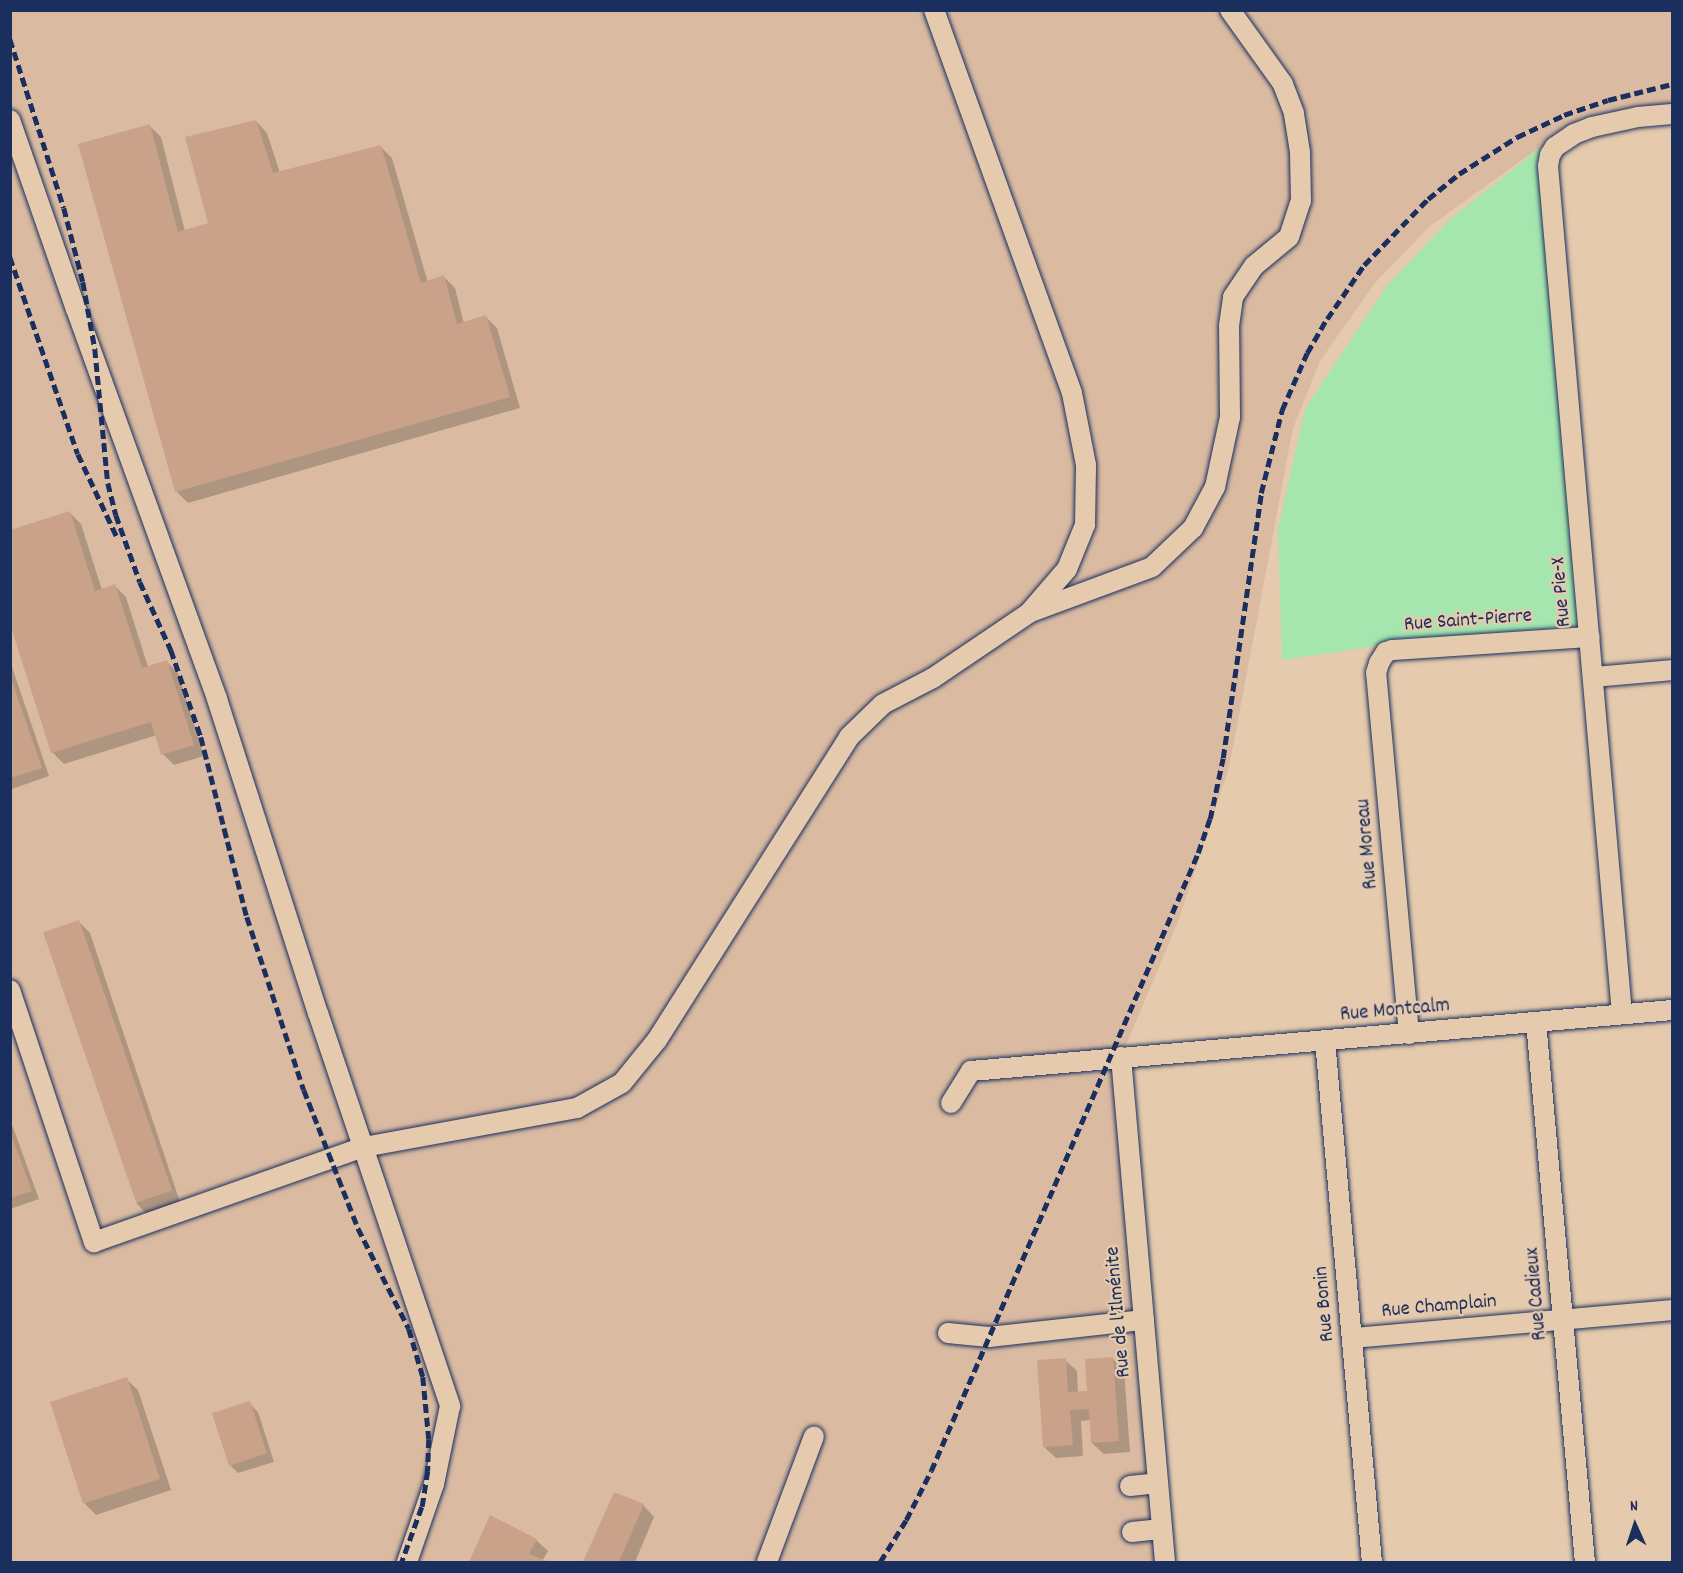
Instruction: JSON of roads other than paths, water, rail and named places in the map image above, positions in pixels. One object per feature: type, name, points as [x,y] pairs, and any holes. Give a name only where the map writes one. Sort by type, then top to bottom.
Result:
[{"type":"street","points":[[934,10],[1072,393],[1086,465],[1085,525],[1067,569],[1029,613]]},
{"type":"street","points":[[10,990],[94,1242],[364,1147],[577,1108],[622,1083],[657,1041],[849,737],[883,704],[933,678],[1029,613],[1152,567],[1193,528],[1215,487],[1230,417],[1229,326],[1233,297],[1254,266],[1288,237],[1301,201],[1300,152],[1294,113],[1283,84],[1230,10]]},
{"type":"street","name":"Rue Pie-X","points":[[1622,1014],[1548,166],[1550,155],[1555,147],[1574,134],[1592,127],[1638,117],[1672,114]]},
{"type":"street","points":[[10,120],[217,699],[318,1013],[450,1406],[434,1484],[407,1563]]},
{"type":"street","name":"Rue Saint-Pierre","points":[[1386,652],[1402,649],[1590,637]]},
{"type":"street","name":"Rue Moreau","points":[[1386,652],[1376,673],[1409,1034]]},
{"type":"street","points":[[1594,677],[1672,670]]},
{"type":"street","name":"Rue Montcalm","points":[[951,1103],[971,1071],[1672,1010]]},
{"type":"street","name":"Rue Cadieux","points":[[1536,1022],[1585,1563]]},
{"type":"street","name":"Rue Bonin","points":[[1325,1041],[1372,1563]]},
{"type":"street","name":"Rue de l'Ilménite","points":[[1121,1057],[1165,1563]]},
{"type":"street","name":"Rue Champlain","points":[[1353,1338],[1672,1310]]},
{"type":"street","points":[[948,1333],[989,1337],[1144,1320]]},
{"type":"street","points":[[767,1563],[814,1436]]},
{"type":"street","points":[[1130,1486],[1158,1483]]},
{"type":"street","points":[[1132,1532],[1162,1530]]},
{"type":"railway","points":[[10,39],[64,208],[83,282],[95,349],[108,483],[116,515],[140,582],[171,650],[201,737],[247,917],[304,1090],[358,1228],[409,1329],[423,1377],[429,1439],[428,1471],[422,1507],[402,1562]]},
{"type":"railway","points":[[880,1562],[906,1520],[931,1471],[1198,853],[1210,819],[1223,758],[1261,493],[1282,410],[1307,353],[1364,265],[1428,199],[1459,174],[1517,137],[1564,115],[1608,100],[1672,84]]},
{"type":"railway","points":[[10,257],[78,454],[117,537]]}]
